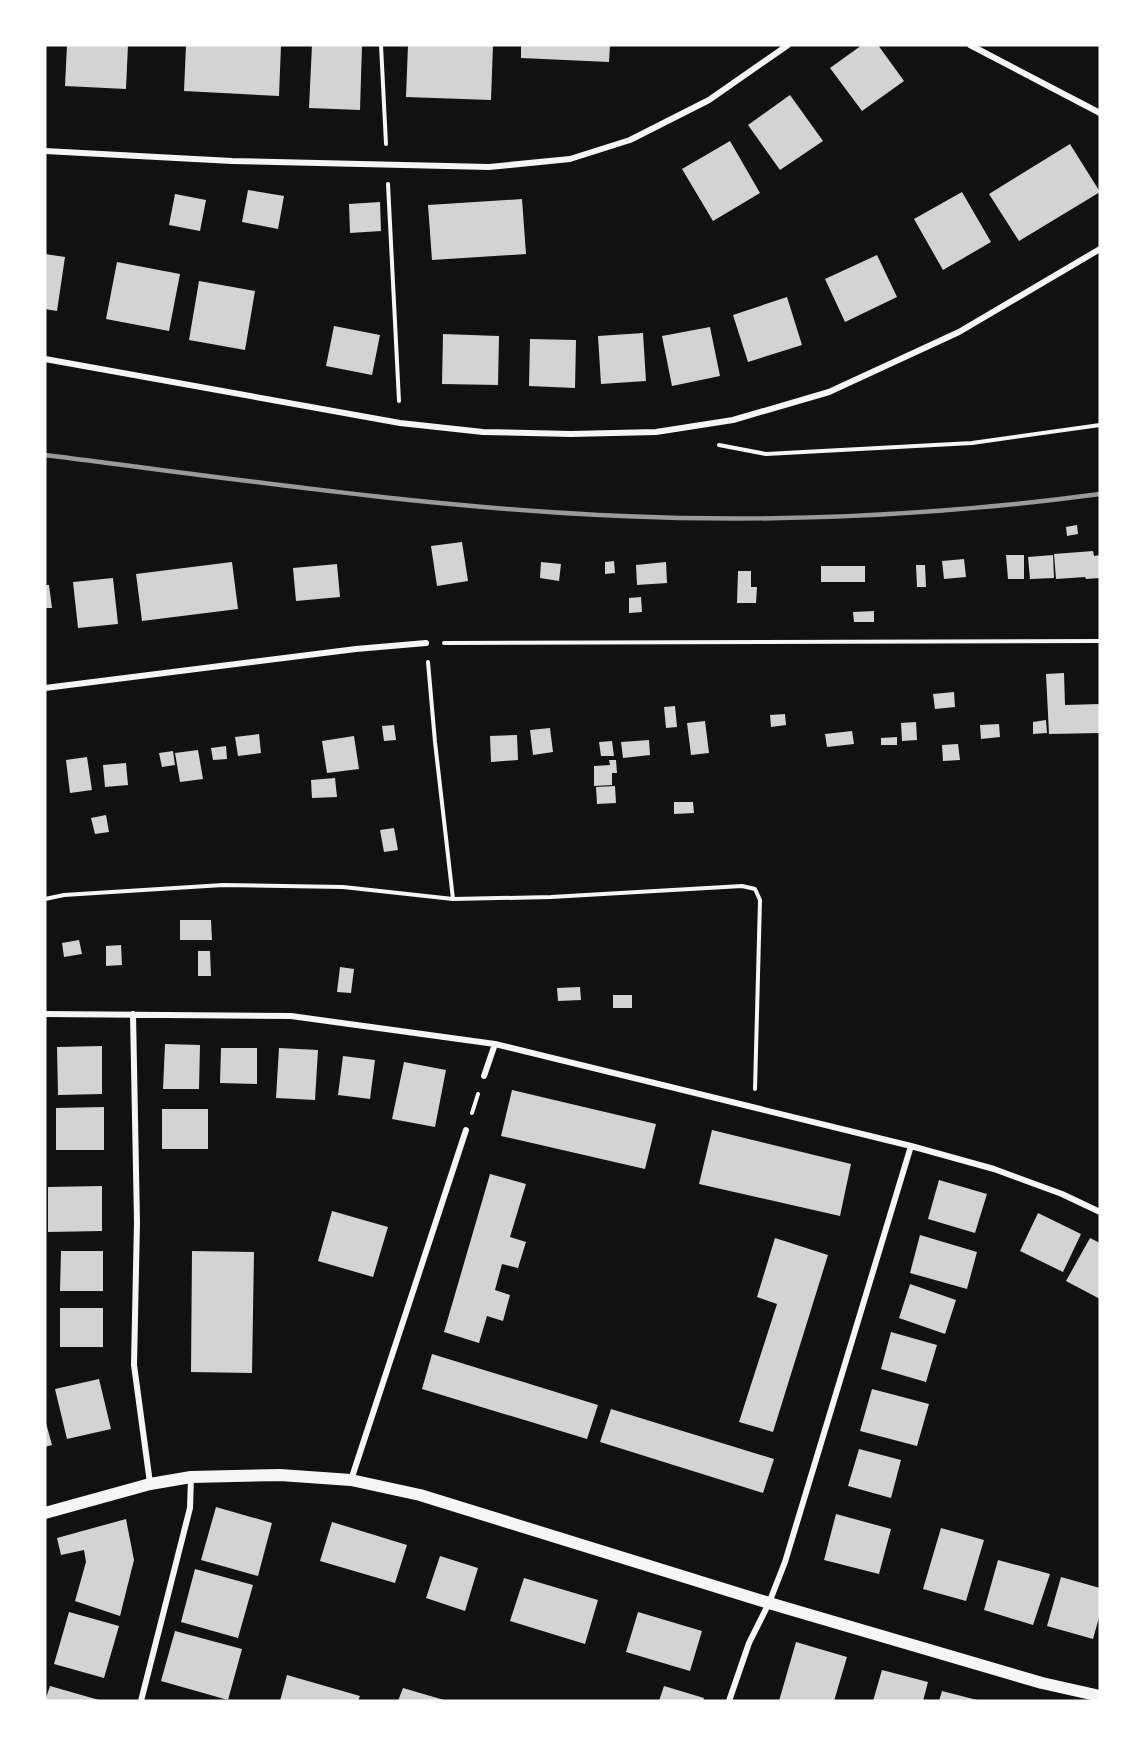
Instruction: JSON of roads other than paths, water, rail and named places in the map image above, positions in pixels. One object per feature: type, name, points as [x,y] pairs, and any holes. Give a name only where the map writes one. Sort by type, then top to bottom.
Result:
[{"type":"main road","points":[[45,1513],[150,1484],[191,1477],[280,1475],[351,1480],[420,1496],[768,1603],[1042,1683],[1100,1696]]},
{"type":"street","points":[[45,151],[232,161],[489,167],[570,159],[630,140],[709,100],[788,45]]},
{"type":"street","points":[[970,45],[1100,113]]},
{"type":"street","points":[[45,359],[400,423],[494,432],[571,434],[656,432],[733,420],[829,392],[959,332],[1100,249]]},
{"type":"street","points":[[45,688],[426,643]]},
{"type":"street","points":[[45,1014],[291,1016],[495,1044],[911,1146],[994,1169],[1062,1194],[1100,1212]]},
{"type":"street","points":[[133,1014],[137,1222],[134,1365],[150,1484]]},
{"type":"street","points":[[484,1076],[495,1044]]},
{"type":"street","points":[[351,1480],[466,1131]]},
{"type":"street","points":[[729,1701],[749,1643],[785,1562],[911,1146]]},
{"type":"street","points":[[141,1701],[190,1508],[191,1477]]},
{"type":"railway","points":[[45,455],[405,500],[622,516],[682,518],[861,516],[981,507],[1100,494]]}]
